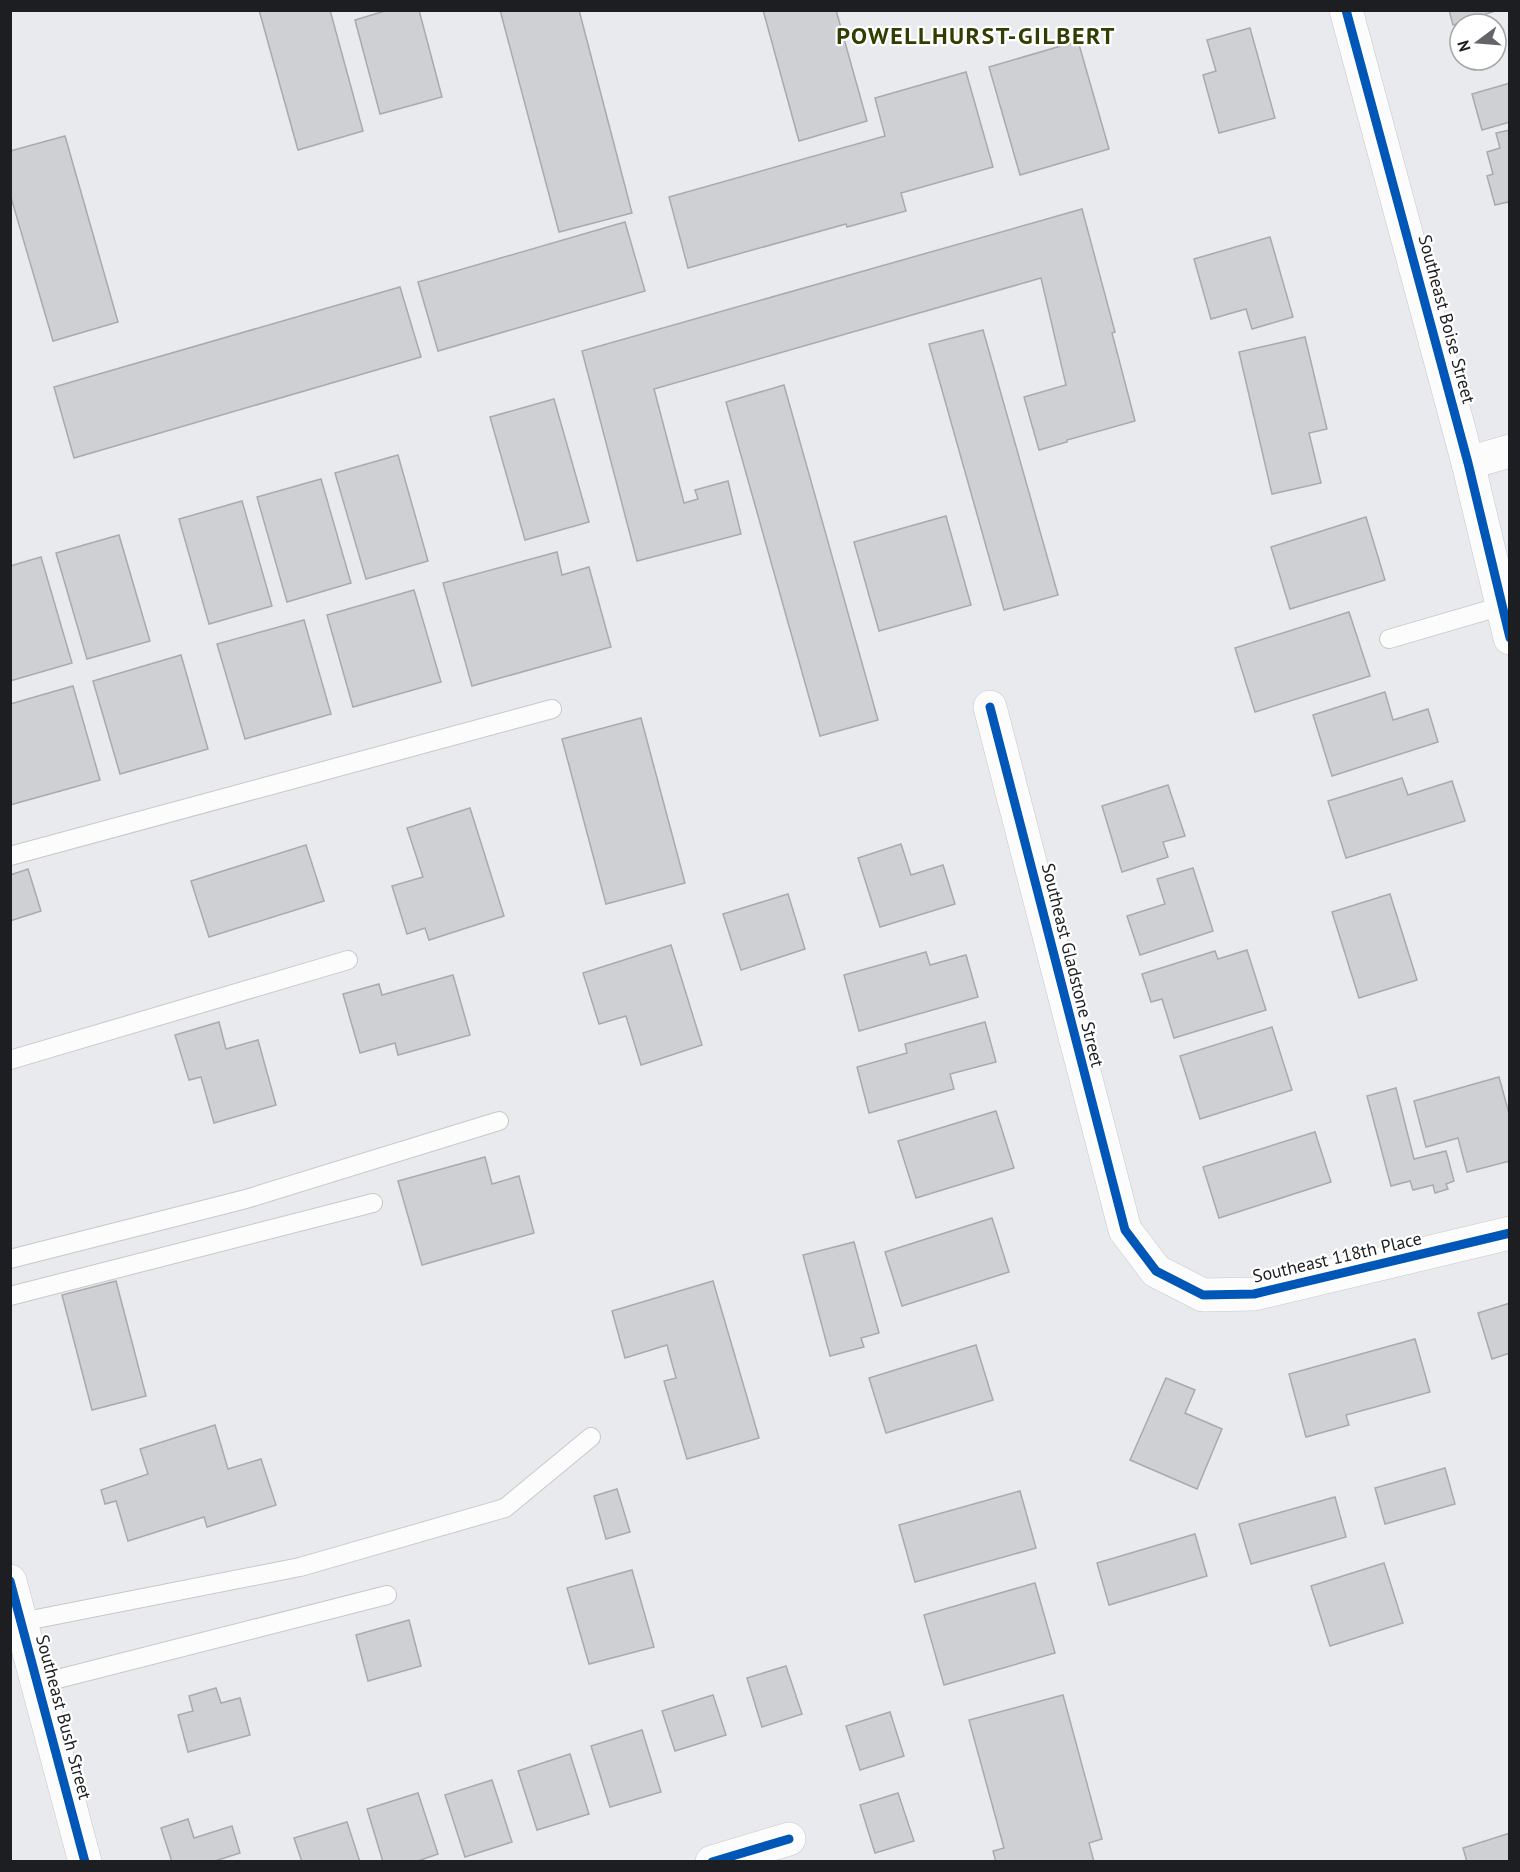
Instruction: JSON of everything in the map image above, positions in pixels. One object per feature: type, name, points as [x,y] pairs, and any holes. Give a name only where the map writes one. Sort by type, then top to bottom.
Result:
[{"type":"street","name":"Southeast Boise Street","points":[[1346,10],[1468,463],[1509,638]]},
{"type":"street","points":[[1468,463],[1509,451]]},
{"type":"street","name":"Southeast Gladstone Street","points":[[990,708],[1125,1230]]},
{"type":"street","name":"Southeast 118th Place","points":[[1125,1230],[1156,1271],[1203,1295],[1254,1294],[1509,1233]]},
{"type":"street","name":"Southeast Bush Street","points":[[10,1581],[85,1862]]},
{"type":"street","points":[[712,1862],[789,1839]]},
{"type":"lane","points":[[1389,639],[1502,606]]},
{"type":"lane","points":[[10,856],[552,709]]},
{"type":"lane","points":[[10,1060],[348,960]]},
{"type":"lane","points":[[10,1259],[246,1198],[499,1121]]},
{"type":"lane","points":[[10,1296],[373,1203]]},
{"type":"lane","points":[[21,1622],[300,1567],[505,1508],[591,1437]]},
{"type":"lane","points":[[38,1684],[387,1595]]},
{"type":"building","points":[[259,10],[330,10],[363,131],[298,150]]},
{"type":"building","points":[[388,10],[419,10],[442,97],[380,114],[355,20]]},
{"type":"building","points":[[500,10],[579,10],[632,213],[559,232]]},
{"type":"building","points":[[763,10],[836,10],[867,121],[799,141]]},
{"type":"building","points":[[1449,10],[1498,10],[1492,12],[1450,12]]},
{"type":"building","points":[[1250,28],[1275,118],[1219,133],[1203,75],[1216,71],[1207,40]]},
{"type":"building","points":[[1078,41],[1109,149],[1020,175],[989,67]]},
{"type":"building","points":[[966,72],[993,167],[901,193],[906,211],[847,227],[846,224],[688,268],[669,197],[885,136],[875,98]]},
{"type":"building","points":[[1510,83],[1510,122],[1482,130],[1472,94]]},
{"type":"building","points":[[1510,130],[1510,208],[1508,202],[1495,205],[1487,176],[1493,174],[1487,152],[1500,148],[1496,133]]},
{"type":"building","points":[[65,136],[118,322],[53,341],[10,194],[10,151]]},
{"type":"building","points":[[1082,209],[1115,332],[1112,333],[1135,421],[1039,450],[1024,397],[1066,385],[1041,278],[654,389],[684,503],[698,499],[695,490],[728,481],[741,534],[637,561],[582,351]]},
{"type":"building","points":[[625,222],[645,291],[438,351],[418,282]]},
{"type":"building","points":[[1270,237],[1293,317],[1252,329],[1246,309],[1211,319],[1194,259]]},
{"type":"building","points":[[400,287],[421,357],[74,458],[54,387]]},
{"type":"building","points":[[983,330],[1058,595],[1004,610],[929,344]]},
{"type":"building","points":[[1305,337],[1327,429],[1309,433],[1321,483],[1272,494],[1239,352]]},
{"type":"building","points":[[784,385],[878,720],[820,736],[726,402]]},
{"type":"building","points":[[554,399],[589,522],[525,540],[490,417]]},
{"type":"building","points":[[398,455],[428,561],[366,579],[335,473]]},
{"type":"building","points":[[321,479],[351,583],[287,602],[257,497]]},
{"type":"building","points":[[242,501],[272,606],[209,624],[179,519]]},
{"type":"building","points":[[946,516],[971,605],[879,631],[854,542]]},
{"type":"building","points":[[1366,517],[1385,580],[1290,609],[1271,547]]},
{"type":"building","points":[[119,535],[150,641],[87,659],[56,553]]},
{"type":"building","points":[[557,552],[562,575],[589,567],[611,647],[472,686],[443,583]]},
{"type":"building","points":[[41,557],[72,663],[10,681],[10,566]]},
{"type":"building","points":[[414,590],[441,682],[353,707],[327,615]]},
{"type":"building","points":[[1349,612],[1370,676],[1255,712],[1235,648]]},
{"type":"building","points":[[304,620],[331,714],[245,739],[217,644]]},
{"type":"building","points":[[181,655],[208,749],[120,774],[93,681]]},
{"type":"building","points":[[73,686],[100,780],[10,805],[10,704]]},
{"type":"building","points":[[1385,692],[1393,720],[1428,709],[1438,742],[1332,776],[1313,715]]},
{"type":"building","points":[[641,718],[685,883],[606,904],[562,739]]},
{"type":"building","points":[[1402,778],[1408,795],[1452,781],[1465,821],[1346,858],[1328,801]]},
{"type":"building","points":[[1168,785],[1185,836],[1163,842],[1168,857],[1122,872],[1102,806]]},
{"type":"building","points":[[470,808],[504,916],[429,940],[425,928],[407,934],[392,886],[423,877],[407,828]]},
{"type":"building","points":[[901,844],[911,875],[943,865],[955,904],[880,927],[858,858]]},
{"type":"building","points":[[306,845],[324,901],[209,937],[191,881]]},
{"type":"building","points":[[1193,868],[1213,931],[1140,955],[1127,916],[1165,904],[1157,879]]},
{"type":"building","points":[[28,869],[41,911],[10,921],[10,875]]},
{"type":"building","points":[[788,894],[805,949],[741,970],[723,914]]},
{"type":"building","points":[[1390,894],[1417,980],[1359,998],[1332,912]]},
{"type":"building","points":[[671,945],[702,1045],[641,1065],[626,1016],[599,1024],[583,973]]},
{"type":"building","points":[[1247,950],[1266,1010],[1174,1038],[1162,999],[1151,1002],[1142,974],[1215,951],[1218,959]]},
{"type":"building","points":[[926,952],[930,965],[966,955],[978,997],[859,1031],[844,975]]},
{"type":"building","points":[[453,975],[470,1035],[398,1055],[395,1043],[360,1053],[343,994],[379,984],[382,995]]},
{"type":"building","points":[[219,1022],[226,1049],[258,1040],[276,1105],[214,1123],[201,1077],[189,1080],[175,1035]]},
{"type":"building","points":[[985,1022],[996,1062],[950,1074],[954,1089],[869,1113],[857,1067],[907,1053],[905,1044]]},
{"type":"building","points":[[1272,1027],[1292,1090],[1200,1119],[1180,1056]]},
{"type":"building","points":[[1499,1077],[1510,1117],[1510,1161],[1467,1172],[1458,1138],[1426,1147],[1414,1101]]},
{"type":"building","points":[[1396,1088],[1414,1159],[1446,1151],[1454,1181],[1446,1184],[1448,1189],[1435,1193],[1433,1185],[1413,1190],[1410,1181],[1391,1186],[1367,1096]]},
{"type":"building","points":[[996,1111],[1014,1168],[916,1198],[898,1141]]},
{"type":"building","points":[[1315,1132],[1331,1182],[1219,1218],[1203,1167]]},
{"type":"building","points":[[485,1157],[492,1184],[519,1176],[534,1233],[422,1265],[398,1181]]},
{"type":"building","points":[[992,1218],[1009,1272],[902,1306],[885,1252]]},
{"type":"building","points":[[854,1242],[879,1333],[861,1338],[864,1347],[830,1356],[803,1255]]},
{"type":"building","points":[[116,1281],[146,1396],[92,1410],[62,1295]]},
{"type":"building","points":[[713,1281],[759,1438],[687,1459],[664,1381],[676,1378],[667,1345],[625,1358],[612,1311]]},
{"type":"building","points":[[1510,1303],[1510,1353],[1492,1359],[1478,1313]]},
{"type":"building","points":[[1415,1339],[1430,1392],[1346,1415],[1349,1425],[1306,1437],[1289,1374]]},
{"type":"building","points":[[976,1345],[993,1400],[886,1433],[869,1378]]},
{"type":"building","points":[[1166,1378],[1195,1390],[1185,1413],[1222,1429],[1197,1489],[1130,1460]]},
{"type":"building","points":[[215,1425],[228,1469],[261,1459],[276,1505],[207,1527],[204,1517],[128,1541],[116,1501],[105,1504],[101,1490],[148,1474],[140,1449]]},
{"type":"building","points":[[1445,1468],[1455,1504],[1385,1524],[1375,1488]]},
{"type":"building","points":[[617,1489],[630,1532],[606,1539],[594,1496]]},
{"type":"building","points":[[1020,1491],[1036,1548],[915,1582],[899,1525]]},
{"type":"building","points":[[1335,1497],[1346,1537],[1251,1564],[1239,1524]]},
{"type":"building","points":[[1195,1534],[1207,1576],[1109,1605],[1097,1563]]},
{"type":"building","points":[[1384,1563],[1403,1623],[1330,1646],[1311,1586]]},
{"type":"building","points":[[632,1570],[654,1647],[589,1664],[567,1588]]},
{"type":"building","points":[[1035,1583],[1055,1653],[944,1685],[924,1615]]},
{"type":"building","points":[[409,1620],[421,1666],[368,1681],[356,1635]]},
{"type":"building","points":[[786,1666],[802,1714],[762,1727],[747,1678]]},
{"type":"building","points":[[216,1688],[221,1703],[240,1698],[250,1735],[188,1752],[178,1715],[193,1711],[189,1696]]},
{"type":"building","points":[[713,1695],[726,1735],[675,1751],[662,1711]]},
{"type":"building","points":[[1063,1695],[1102,1839],[1089,1843],[1094,1862],[996,1862],[993,1851],[1004,1848],[969,1720]]},
{"type":"building","points":[[890,1712],[904,1756],[860,1770],[846,1726]]},
{"type":"building","points":[[642,1730],[661,1792],[610,1807],[591,1746]]},
{"type":"building","points":[[570,1754],[589,1814],[537,1830],[518,1771]]},
{"type":"building","points":[[492,1780],[512,1842],[465,1857],[445,1795]]},
{"type":"building","points":[[418,1793],[438,1854],[415,1862],[383,1862],[367,1809]]},
{"type":"building","points":[[898,1793],[914,1841],[875,1853],[860,1805]]},
{"type":"building","points":[[188,1819],[194,1838],[232,1826],[240,1853],[212,1862],[172,1862],[161,1828]]},
{"type":"building","points":[[347,1822],[360,1862],[302,1862],[294,1838]]},
{"type":"building","points":[[1510,1833],[1510,1862],[1467,1862],[1463,1848]]},
{"type":"cycle path","points":[[1346,10],[1468,463],[1510,638]]},
{"type":"cycle path","points":[[990,707],[1125,1230],[1156,1271],[1203,1295],[1254,1294],[1510,1233]]},
{"type":"cycle path","points":[[10,1581],[85,1862]]},
{"type":"cycle path","points":[[712,1862],[789,1839]]},
{"type":"district","name":"POWELLHURST-GILBERT","points":[[976,35]]}]
